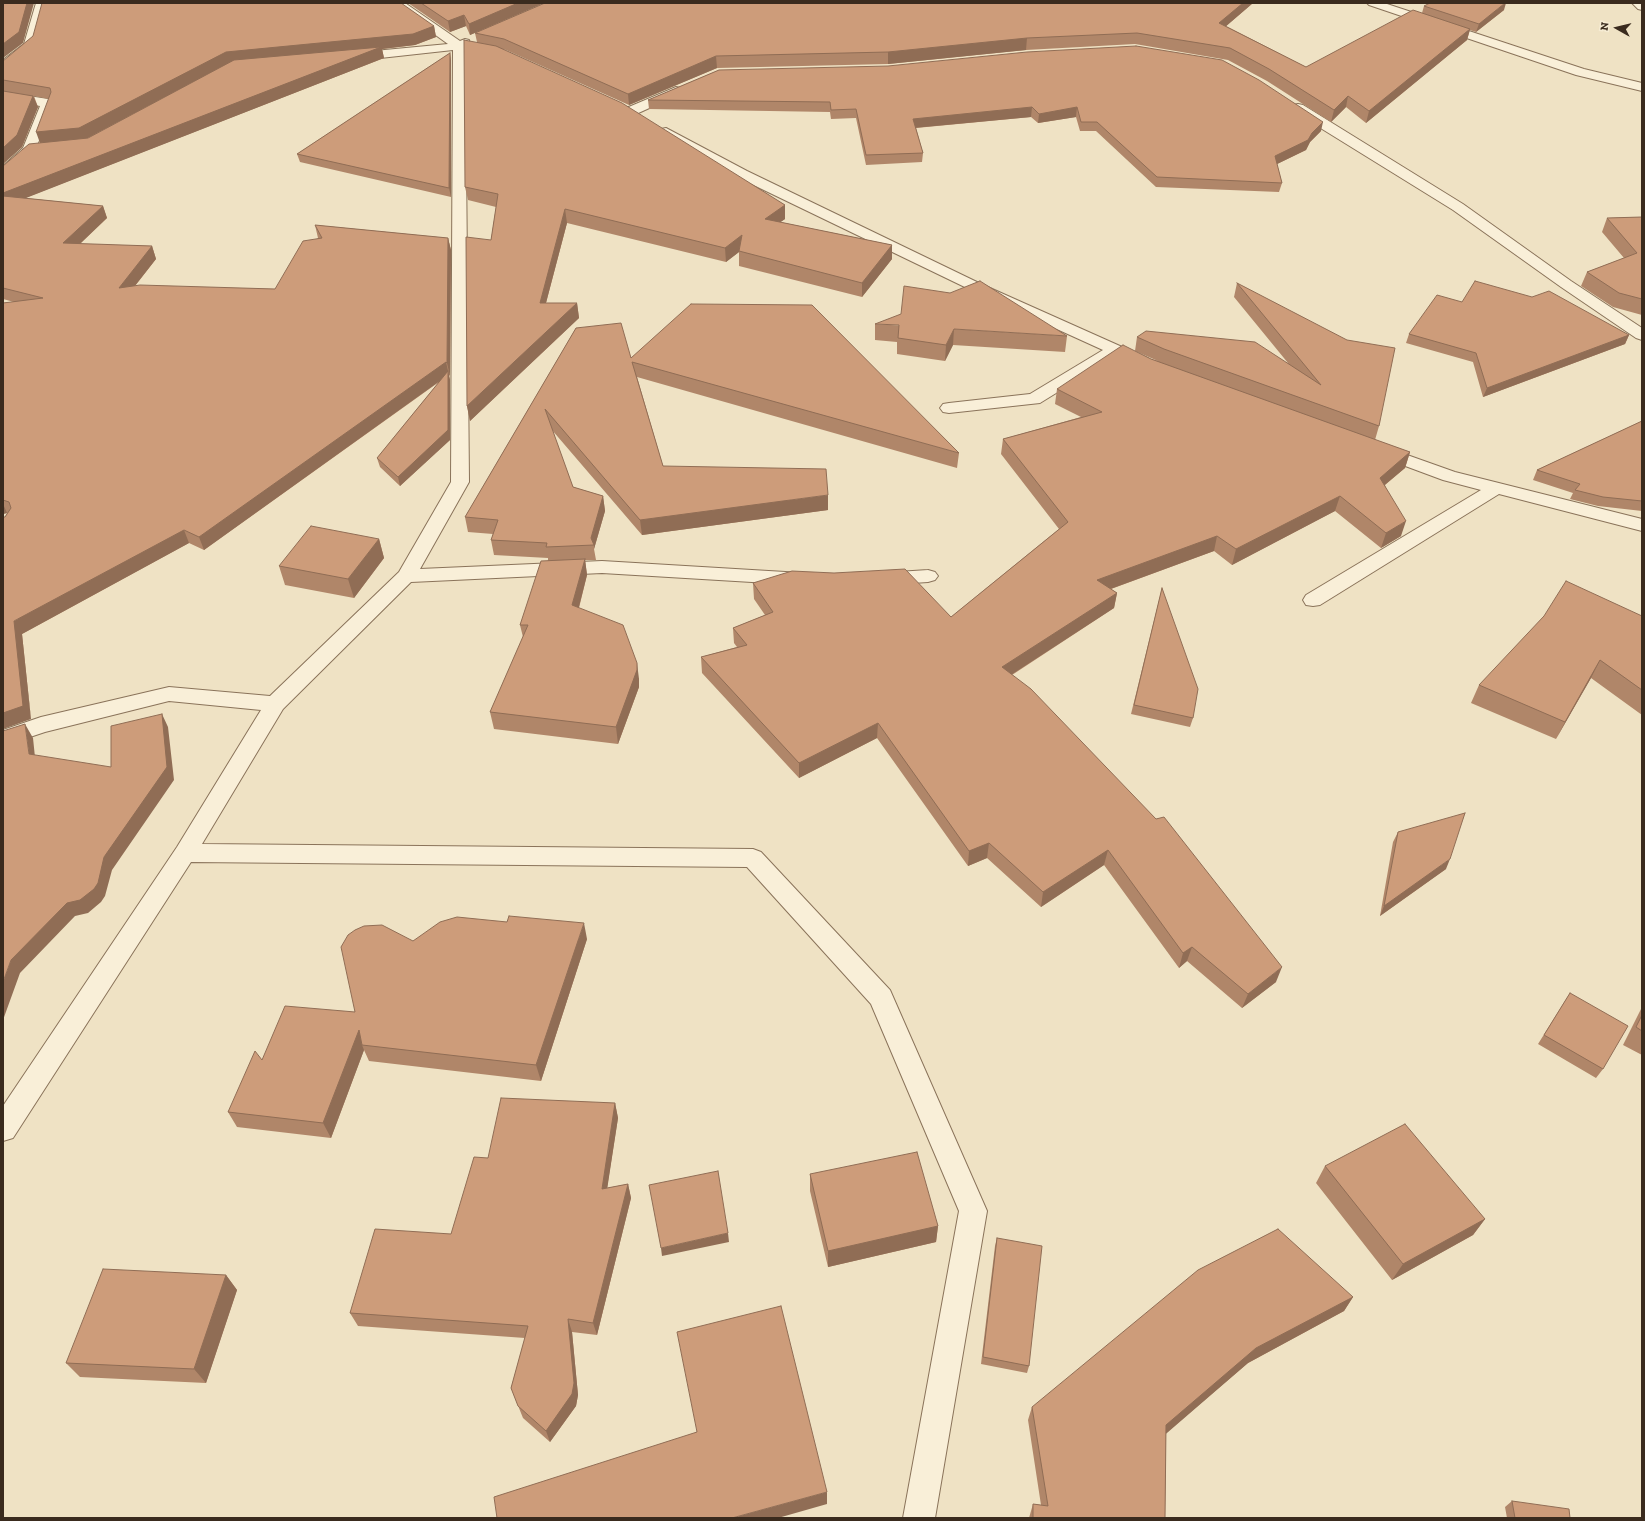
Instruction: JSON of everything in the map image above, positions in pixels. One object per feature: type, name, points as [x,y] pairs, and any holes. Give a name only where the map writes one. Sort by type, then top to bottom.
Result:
[{"type":"street","points":[[3,68],[6,64],[30,46],[42,3]]},
{"type":"street","points":[[397,3],[459,46]]},
{"type":"street","points":[[1373,3],[1580,72],[1642,87]]},
{"type":"street","points":[[1638,3],[1642,7]]},
{"type":"street","points":[[459,46],[480,37]]},
{"type":"street","points":[[3,1129],[185,853],[275,704],[406,576],[460,482],[459,46]]},
{"type":"street","points":[[345,58],[459,46],[501,54],[508,57]]},
{"type":"street","points":[[642,120],[690,85]]},
{"type":"street","points":[[3,96],[48,103],[29,150],[3,173]]},
{"type":"street","points":[[1287,101],[1336,133],[1458,207],[1566,284],[1642,335]]},
{"type":"street","points":[[615,106],[742,174],[976,287],[1155,368]]},
{"type":"street","points":[[29,150],[44,149]]},
{"type":"street","points":[[949,408],[1034,399],[1115,350]]},
{"type":"street","points":[[1368,446],[1449,476],[1642,525]]},
{"type":"street","points":[[1313,600],[1496,488]]},
{"type":"street","points":[[406,576],[602,567],[819,580]]},
{"type":"street","points":[[866,579],[928,576]]},
{"type":"street","points":[[3,738],[41,725],[169,694],[275,704]]},
{"type":"street","points":[[185,853],[753,858],[881,998],[973,1211],[919,1518]]},
{"type":"building","points":[[3,3],[27,3],[19,32],[3,44]]},
{"type":"building","points":[[42,3],[401,3],[434,26],[413,34],[226,52],[79,128],[36,132],[51,92],[50,88],[3,80],[3,61],[33,36]]},
{"type":"building","points":[[421,3],[518,3],[469,24],[464,15],[448,21]]},
{"type":"building","points":[[545,3],[1243,3],[1219,23],[1306,67],[1413,10],[1470,29],[1369,111],[1348,96],[1334,110],[1269,69],[1230,48],[1137,33],[1027,38],[888,52],[716,56],[628,94],[504,39],[475,33]]},
{"type":"building","points":[[1430,3],[1505,3],[1479,24],[1424,6]]},
{"type":"building","points":[[464,40],[496,46],[622,103],[785,205],[765,219],[892,245],[862,283],[739,251],[742,235],[725,248],[565,209],[540,303],[577,303],[467,406],[466,237],[491,240],[498,194],[465,187]]},
{"type":"building","points":[[1136,46],[1222,60],[1259,80],[1323,122],[1312,133],[1308,140],[1275,156],[1282,183],[1157,177],[1097,122],[1081,122],[1077,107],[1039,114],[1032,107],[913,119],[923,153],[866,155],[856,109],[831,110],[830,102],[648,100],[719,70],[888,66],[1027,52]]},
{"type":"building","points":[[381,47],[3,193],[3,166],[29,144],[88,138],[234,60]]},
{"type":"building","points":[[450,53],[449,188],[297,154]]},
{"type":"building","points":[[3,91],[33,96],[17,135],[3,148]]},
{"type":"building","points":[[3,196],[103,206],[63,243],[152,246],[119,288],[140,285],[275,289],[303,241],[322,238],[315,225],[448,238],[447,363],[446,362],[199,537],[184,530],[14,621],[23,706],[3,713],[3,517],[5,517],[11,508],[9,502],[3,500],[3,303],[43,298],[3,288]]},
{"type":"building","points":[[1642,217],[1642,299],[1619,293],[1587,272],[1637,253],[1607,218]]},
{"type":"building","points":[[980,281],[1067,336],[954,329],[946,345],[898,338],[899,325],[875,324],[901,314],[904,286],[950,293]]},
{"type":"building","points":[[1475,281],[1532,297],[1549,291],[1629,335],[1487,388],[1476,353],[1409,334],[1437,295],[1462,302]]},
{"type":"building","points":[[1237,283],[1347,340],[1395,348],[1379,426],[1164,349],[1137,337],[1146,331],[1255,342],[1321,385]]},
{"type":"building","points":[[691,304],[812,305],[959,453],[632,362],[663,466],[826,469],[828,495],[640,520],[545,409],[573,487],[603,496],[591,538],[594,545],[546,547],[547,543],[491,540],[498,520],[465,517],[576,328],[621,323],[631,358]]},
{"type":"building","points":[[1123,345],[1151,359],[1410,452],[1380,478],[1406,521],[1386,533],[1340,496],[1236,549],[1217,536],[1097,580],[1117,593],[1002,667],[1031,689],[1156,819],[1164,817],[1282,967],[1248,994],[1192,947],[1183,953],[1108,850],[1043,892],[989,843],[969,851],[878,723],[799,763],[701,657],[747,645],[733,628],[773,612],[753,583],[792,571],[834,573],[905,569],[951,617],[1068,522],[1003,439],[1102,412],[1057,389]]},
{"type":"building","points":[[448,371],[448,430],[398,477],[377,458]]},
{"type":"building","points":[[1642,421],[1642,501],[1603,497],[1575,490],[1580,484],[1537,470]]},
{"type":"building","points":[[311,526],[379,539],[348,579],[279,566]]},
{"type":"building","points":[[585,559],[572,605],[623,625],[637,663],[637,670],[616,727],[490,712],[528,625],[520,625],[541,561]]},
{"type":"building","points":[[1566,581],[1642,616],[1642,690],[1600,660],[1565,722],[1479,685],[1544,616]]},
{"type":"building","points":[[1162,588],[1198,689],[1193,718],[1134,705]]},
{"type":"building","points":[[162,714],[167,767],[104,857],[98,883],[94,889],[80,900],[67,903],[11,960],[3,982],[3,731],[25,724],[29,754],[111,767],[111,726]]},
{"type":"building","points":[[1465,813],[1450,859],[1384,906],[1398,832]]},
{"type":"building","points":[[509,916],[584,923],[536,1065],[362,1045],[359,1030],[323,1123],[228,1112],[255,1051],[262,1060],[285,1006],[355,1012],[341,947],[348,935],[355,930],[364,926],[382,925],[413,941],[440,922],[457,917],[507,922]]},
{"type":"building","points":[[1570,993],[1628,1026],[1603,1069],[1544,1035]]},
{"type":"building","points":[[1642,1015],[1642,1031],[1636,1027]]},
{"type":"building","points":[[501,1098],[615,1103],[602,1189],[628,1184],[593,1323],[568,1319],[574,1383],[572,1394],[546,1431],[518,1406],[511,1388],[528,1326],[350,1313],[375,1229],[451,1234],[474,1157],[488,1158]]},
{"type":"building","points":[[1405,1124],[1485,1219],[1403,1264],[1325,1166]]},
{"type":"building","points":[[917,1152],[938,1226],[828,1251],[810,1174]]},
{"type":"building","points":[[718,1171],[728,1233],[661,1248],[649,1185]]},
{"type":"building","points":[[1278,1229],[1353,1297],[1256,1348],[1166,1425],[1165,1518],[1033,1518],[1033,1504],[1048,1506],[1032,1407],[1198,1270]]},
{"type":"building","points":[[997,1238],[1042,1246],[1029,1366],[983,1357]]},
{"type":"building","points":[[103,1269],[226,1275],[194,1369],[66,1363]]},
{"type":"building","points":[[781,1306],[827,1492],[732,1518],[497,1518],[494,1497],[697,1432],[677,1332]]},
{"type":"building","points":[[1512,1501],[1569,1509],[1570,1518],[1515,1518]]}]
